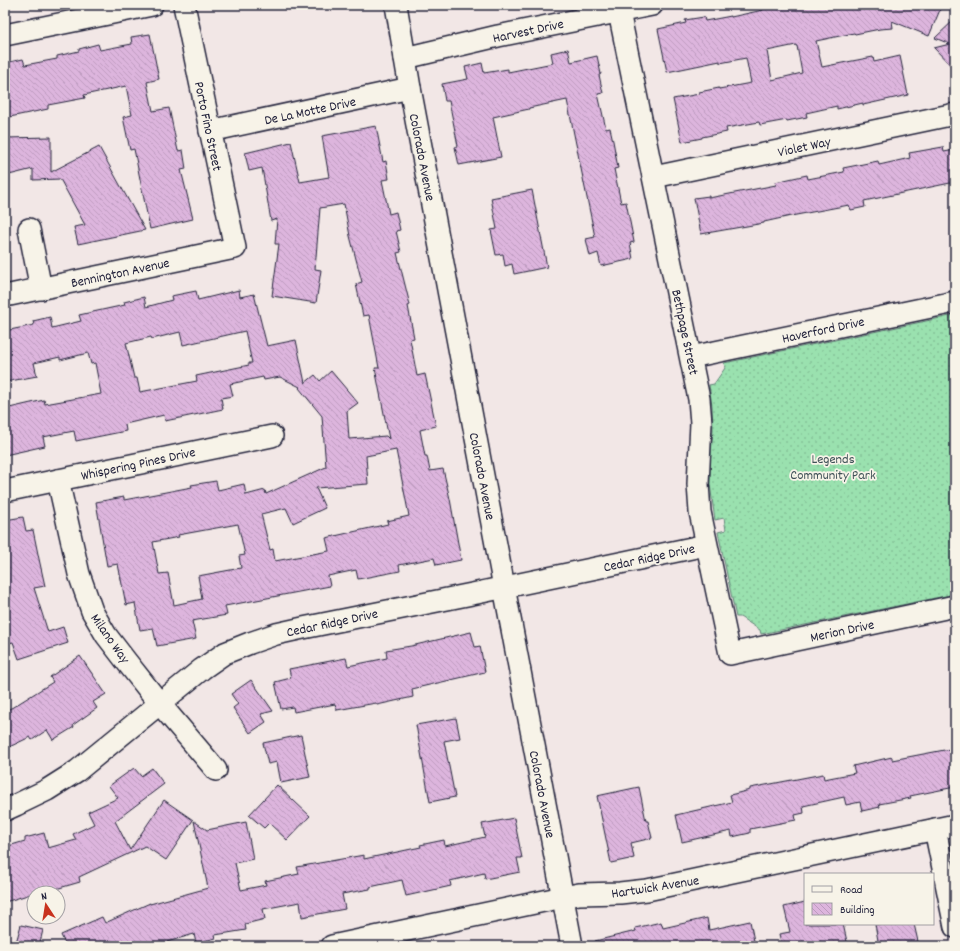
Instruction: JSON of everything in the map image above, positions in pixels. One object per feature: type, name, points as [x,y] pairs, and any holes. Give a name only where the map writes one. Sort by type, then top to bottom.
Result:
[{"type":"street","points":[[5,35],[152,5]]},
{"type":"street","name":"Porto Fino Street","points":[[184,5],[235,248]]},
{"type":"street","name":"Colorado Avenue","points":[[396,5],[404,58],[572,946]]},
{"type":"street","name":"Harvest Drive","points":[[404,58],[498,36],[652,5]]},
{"type":"street","name":"Bethpage Street","points":[[620,12],[700,405],[701,423],[698,484],[700,512],[730,654]]},
{"type":"street","name":"De La Motte Drive","points":[[210,131],[410,88]]},
{"type":"street","name":"Violet Way","points":[[654,178],[955,114]]},
{"type":"street","points":[[28,229],[41,289]]},
{"type":"street","name":"Bennington Avenue","points":[[5,296],[235,248]]},
{"type":"street","name":"Haverford Drive","points":[[691,357],[955,302]]},
{"type":"street","name":"Whispering Pines Drive","points":[[5,491],[272,436]]},
{"type":"street","name":"Milano Way","points":[[58,480],[79,574],[92,611],[106,635],[160,704],[216,770]]},
{"type":"street","name":"Cedar Ridge Drive","points":[[5,810],[47,790],[77,771],[202,669],[225,653],[250,643],[276,634],[706,545]]},
{"type":"street","name":"Merion Drive","points":[[730,654],[955,606]]},
{"type":"street","name":"Hartwick Avenue","points":[[332,946],[579,894],[620,894],[647,890],[955,825]]},
{"type":"street","points":[[935,830],[955,927]]},
{"type":"green space","name":"Legends Community Park","points":[[955,315],[955,594],[761,634],[760,630],[740,617],[736,617],[718,532],[726,530],[724,518],[715,520],[710,484],[713,430],[709,385],[714,384],[725,368],[724,363]]},
{"type":"building","points":[[781,5],[942,5],[929,36],[892,21],[893,28],[854,33],[816,41],[822,67],[873,57],[874,62],[900,56],[908,95],[837,109],[837,106],[806,113],[807,117],[787,121],[760,125],[759,122],[726,128],[727,132],[682,142],[673,99],[699,94],[699,92],[751,83],[746,58],[720,63],[720,61],[667,72],[658,29],[686,23],[685,20],[704,17],[705,21],[731,17]],"holes":[[[796,46],[802,73],[772,80],[767,51]]]},
{"type":"building","points":[[955,19],[955,70],[934,48],[950,44],[935,38]]},
{"type":"building","points":[[150,34],[159,79],[147,82],[153,111],[169,108],[178,151],[183,150],[186,169],[181,170],[193,219],[150,229],[134,149],[130,150],[123,117],[132,115],[126,86],[84,95],[85,98],[48,105],[48,109],[5,118],[5,63],[23,59],[25,65],[57,59],[57,56],[79,51],[79,49],[98,44],[100,50],[132,44],[131,37]]},
{"type":"building","points":[[568,49],[571,62],[597,56],[603,93],[598,94],[606,129],[610,128],[613,141],[618,168],[614,169],[621,203],[626,202],[634,242],[630,243],[633,259],[601,266],[598,253],[590,256],[586,239],[595,237],[567,100],[493,117],[501,157],[459,165],[455,147],[458,146],[449,101],[445,101],[442,84],[468,79],[465,67],[482,63],[484,73],[508,69],[508,72],[553,63],[551,53]]},
{"type":"building","points":[[376,126],[383,162],[386,161],[389,179],[382,180],[389,214],[396,212],[400,230],[396,231],[401,252],[397,253],[410,305],[408,306],[414,338],[410,339],[417,376],[425,374],[436,426],[420,430],[425,456],[427,456],[430,471],[443,469],[461,560],[436,565],[434,558],[399,565],[400,571],[358,579],[356,570],[328,576],[330,586],[225,606],[227,615],[192,621],[196,639],[157,646],[153,628],[140,630],[135,603],[126,605],[118,564],[107,566],[96,502],[124,497],[124,500],[216,481],[218,490],[244,484],[246,495],[265,490],[266,494],[326,467],[322,416],[299,388],[300,387],[280,377],[264,380],[263,377],[230,384],[233,396],[221,398],[223,409],[165,421],[164,415],[125,424],[126,431],[76,441],[74,431],[43,437],[45,446],[5,455],[5,409],[44,400],[45,404],[101,394],[95,363],[91,364],[88,353],[60,360],[60,357],[34,363],[37,376],[5,382],[5,331],[34,325],[33,321],[50,317],[52,328],[81,321],[79,315],[125,305],[124,302],[144,297],[146,307],[172,300],[171,296],[196,291],[198,300],[239,290],[240,297],[254,294],[267,346],[296,340],[305,383],[315,375],[320,381],[331,371],[358,403],[347,411],[349,439],[386,436],[389,439],[375,368],[379,368],[369,315],[363,316],[356,284],[362,282],[350,236],[344,204],[320,208],[315,269],[321,270],[316,303],[272,296],[279,244],[275,244],[277,219],[271,221],[262,168],[249,171],[245,153],[291,142],[300,182],[329,177],[322,136]],"holes":[[[245,331],[252,363],[249,363],[249,365],[196,376],[197,381],[140,392],[137,378],[134,378],[126,343],[151,337],[152,339],[180,332],[183,345]],[[396,450],[409,516],[387,521],[388,524],[326,538],[329,551],[275,561],[273,549],[270,550],[261,514],[286,508],[293,523],[325,508],[316,488],[368,484],[366,456]],[[238,524],[245,555],[239,556],[241,568],[198,576],[202,599],[174,605],[168,573],[159,574],[153,542],[179,537],[178,535]]]},
{"type":"building","points":[[51,137],[51,172],[99,147],[145,230],[78,244],[74,227],[85,225],[60,179],[33,180],[33,169],[5,176],[5,138]]},
{"type":"building","points":[[943,147],[944,152],[955,150],[955,182],[864,201],[865,207],[851,210],[849,205],[791,216],[764,223],[701,234],[694,198],[709,196],[709,198],[776,185],[775,182],[807,175],[808,179],[844,172],[843,168],[878,161],[879,165],[910,158],[909,153]]},
{"type":"building","points":[[532,190],[547,267],[514,274],[512,264],[505,266],[503,254],[496,255],[491,230],[497,229],[491,198]]},
{"type":"building","points":[[23,517],[26,531],[33,530],[45,586],[34,588],[48,632],[63,627],[68,643],[19,659],[13,642],[5,644],[5,520]]},
{"type":"building","points":[[471,632],[475,647],[480,646],[485,672],[412,689],[413,697],[377,705],[376,703],[337,710],[335,704],[294,712],[293,707],[281,709],[275,682],[291,678],[289,669],[346,658],[348,666],[387,658],[386,650],[411,646]]},
{"type":"building","points":[[80,656],[106,694],[93,702],[97,708],[73,725],[74,727],[53,740],[47,730],[32,740],[30,737],[5,749],[5,711],[53,682],[50,677]]},
{"type":"building","points":[[251,680],[273,711],[261,714],[266,722],[250,733],[233,708],[238,704],[231,694]]},
{"type":"building","points":[[456,718],[460,738],[444,741],[455,797],[430,802],[416,725]]},
{"type":"building","points":[[301,735],[310,777],[281,783],[277,762],[268,764],[263,743]]},
{"type":"building","points":[[955,748],[955,787],[879,804],[880,807],[862,811],[860,802],[846,805],[844,797],[803,806],[804,813],[795,815],[796,820],[750,829],[750,833],[732,837],[731,831],[682,842],[676,815],[732,802],[730,795],[750,790],[750,788],[823,774],[824,779],[855,773],[853,766],[892,757],[892,760]]},
{"type":"building","points":[[134,768],[141,776],[152,768],[164,784],[115,821],[130,850],[164,800],[193,820],[166,860],[145,846],[79,877],[80,882],[66,886],[26,885],[26,895],[5,902],[5,847],[25,841],[25,838],[44,833],[48,848],[76,840],[73,834],[94,824],[88,812],[118,798],[109,786]]},
{"type":"building","points":[[277,785],[310,816],[287,840],[269,823],[264,828],[249,815]]},
{"type":"building","points":[[639,787],[646,821],[648,821],[652,838],[631,843],[634,858],[611,863],[597,796]]},
{"type":"building","points":[[514,818],[522,858],[517,858],[520,872],[485,879],[484,873],[450,881],[451,886],[406,896],[402,880],[370,887],[370,889],[342,894],[345,909],[302,917],[300,902],[263,909],[265,919],[245,924],[246,930],[215,935],[216,938],[196,943],[194,934],[167,942],[169,946],[66,946],[61,935],[102,917],[105,923],[150,903],[208,888],[194,821],[207,830],[246,822],[253,859],[235,863],[241,890],[266,885],[265,881],[299,874],[297,867],[364,855],[364,859],[421,847],[420,845],[444,840],[445,846],[485,837],[482,824]]},
{"type":"building","points":[[804,902],[804,925],[843,925],[848,946],[782,946],[779,934],[790,932],[784,907]]},
{"type":"building","points":[[707,918],[709,930],[750,921],[755,946],[694,946],[693,943],[679,946],[596,946],[595,941],[636,931],[635,928],[661,922],[663,928]]},
{"type":"building","points":[[21,925],[43,930],[39,946],[15,946]]},
{"type":"building","points":[[875,925],[914,925],[919,946],[879,946]]}]
